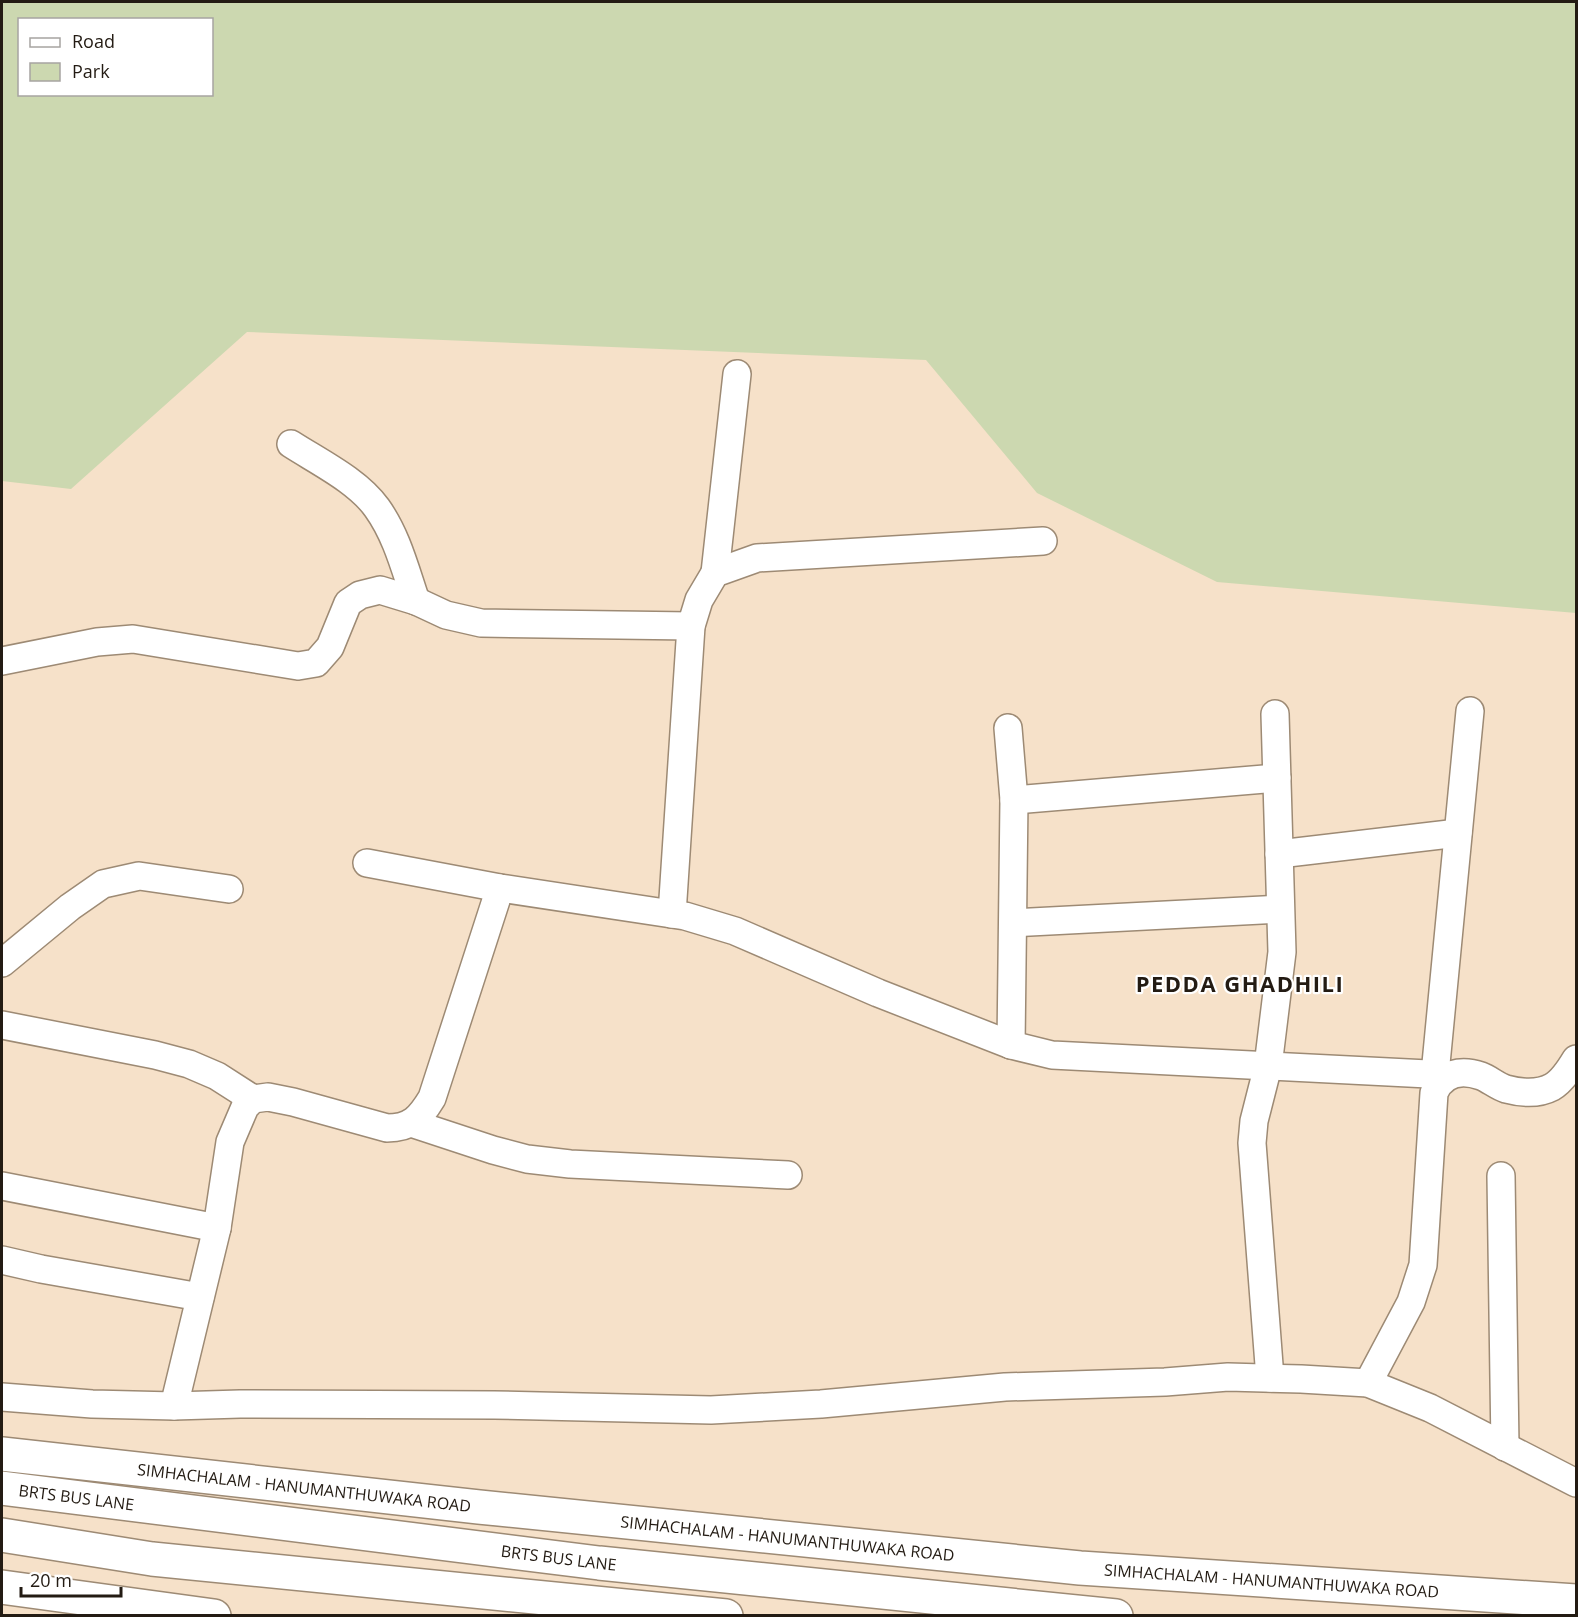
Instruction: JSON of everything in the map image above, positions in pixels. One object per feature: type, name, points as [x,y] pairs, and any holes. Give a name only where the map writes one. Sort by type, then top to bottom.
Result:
[{"type":"main road","name":"SIMHACHALAM - HANUMANTHUWAKA ROAD","points":[[2,1454],[479,1507],[1080,1568],[1576,1601]]},
{"type":"main road","name":"BRTS BUS LANE","points":[[2,1488],[599,1563],[1116,1616]]},
{"type":"main road","points":[[2,1535],[152,1559],[726,1616]]},
{"type":"main road","points":[[2,1587],[214,1616]]},
{"type":"street","points":[[672,914],[691,626],[699,600],[715,573],[737,374]]},
{"type":"street","points":[[291,444],[349,481],[376,506],[396,542],[416,602]]},
{"type":"street","points":[[715,573],[757,558],[1043,541]]},
{"type":"street","points":[[2,661],[97,642],[133,639],[298,666],[316,663],[330,647],[348,603],[360,594],[380,590],[446,615],[481,623],[691,626]]},
{"type":"street","points":[[1368,1383],[1411,1302],[1423,1265],[1434,1093],[1442,1075],[1458,833],[1470,711]]},
{"type":"street","points":[[1270,1378],[1252,1143],[1254,1122],[1268,1066],[1282,952],[1275,714]]},
{"type":"street","points":[[1008,728],[1014,800],[1011,1045]]},
{"type":"street","points":[[1014,800],[1277,778]]},
{"type":"street","points":[[1279,854],[1458,833]]},
{"type":"street","points":[[367,863],[500,888],[672,914],[735,931],[878,993],[1011,1045],[1052,1055],[1442,1075],[1464,1072],[1481,1076],[1504,1088],[1529,1093],[1553,1087],[1576,1059]]},
{"type":"street","points":[[2,963],[70,907],[103,884],[139,876],[229,890]]},
{"type":"street","points":[[174,1406],[218,1228],[230,1142],[245,1107],[253,1099],[268,1097],[387,1128],[401,1128],[424,1112],[432,1098],[500,888]]},
{"type":"street","points":[[1013,923],[1280,909]]},
{"type":"street","points":[[2,1025],[155,1055],[189,1064],[217,1076],[253,1099]]},
{"type":"street","points":[[411,1123],[527,1159],[570,1164],[788,1175]]},
{"type":"street","points":[[1501,1176],[1505,1447]]},
{"type":"street","points":[[2,1186],[218,1228]]},
{"type":"street","points":[[2,1260],[200,1298]]},
{"type":"street","points":[[2,1397],[92,1404],[174,1406],[482,1405],[711,1410],[821,1404],[1005,1387],[1164,1382],[1228,1377],[1368,1383],[1430,1408],[1576,1483]]},
{"type":"green space","points":[[2,2],[1576,2],[1576,613],[1217,582],[1037,493],[926,360],[247,332],[71,489],[2,481]]},
{"type":"district","name":"PEDDA GHADHILI","points":[[1240,984]]}]
